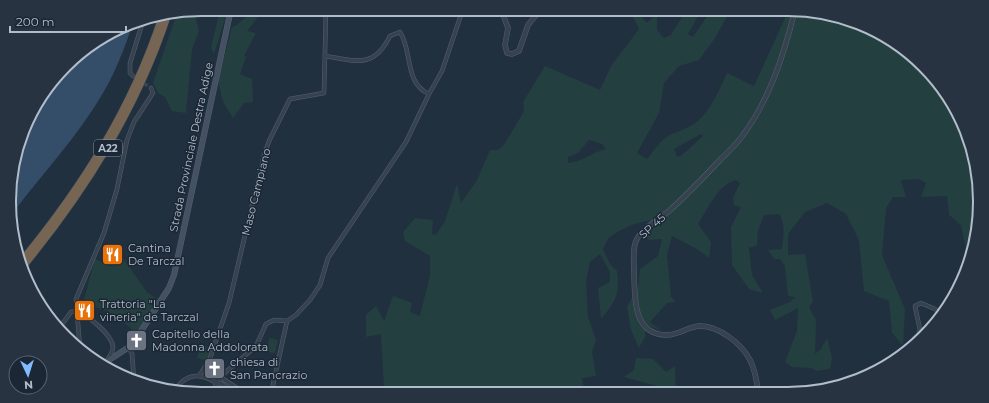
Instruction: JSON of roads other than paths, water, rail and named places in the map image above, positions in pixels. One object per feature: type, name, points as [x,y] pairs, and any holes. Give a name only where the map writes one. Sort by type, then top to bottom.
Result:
[{"type":"highway","name":"A22","points":[[27,262],[83,188],[114,139],[146,73],[166,20]]},
{"type":"highway","name":"A22","points":[[24,257],[69,200],[102,150],[133,90],[160,21]]},
{"type":"main road","name":"Strada Provinciale Destra Adige","points":[[129,347],[169,288],[174,275],[230,16]]},
{"type":"main road","points":[[108,359],[129,347]]},
{"type":"street","name":"Maso Campiano","points":[[198,376],[209,361],[229,303],[264,155],[269,140],[290,99],[324,93],[326,16]]},
{"type":"street","points":[[215,382],[256,346],[266,324],[274,320],[287,321],[296,315],[310,300],[320,285],[328,258],[406,142],[442,71],[461,16]]},
{"type":"street","points":[[504,16],[508,28],[505,48],[507,53],[512,54],[518,51],[528,25],[535,16]]},
{"type":"street","name":"SP 45","points":[[757,387],[750,360],[738,346],[713,328],[701,326],[690,327],[668,335],[653,331],[644,326],[640,320],[635,298],[634,246],[639,236],[670,209],[742,137],[754,119],[776,72],[793,16]]},
{"type":"street","points":[[132,76],[130,73],[130,63],[141,26]]},
{"type":"street","points":[[325,56],[354,61],[372,59],[386,45],[390,36],[400,32],[408,49],[413,79],[421,90],[429,94]]},
{"type":"street","points":[[79,341],[76,299],[104,233],[117,189],[127,140],[134,122],[153,93],[151,88]]},
{"type":"street","points":[[919,333],[915,306],[921,303],[938,311]]},
{"type":"street","points":[[61,323],[71,312],[77,311],[91,320],[110,339],[113,346],[108,359]]},
{"type":"street","points":[[273,387],[287,321]]},
{"type":"street","points":[[129,347],[132,354],[133,374]]},
{"type":"street","points":[[179,385],[190,375],[198,376],[222,384],[226,387]]},
{"type":"street","points":[[220,377],[238,387]]},
{"type":"street","points":[[215,382],[216,387]]},
{"type":"water","points":[[130,30],[108,85],[71,140],[16,209],[16,189],[22,153],[35,119],[47,98],[70,70],[79,62],[98,47]]},
{"type":"tunnel","points":[[140,81],[151,88]]},
{"type":"place","name":"Cantina De Tarczal","points":[[113,254]]},
{"type":"place","name":"Trattoria \"La vineria\" de Tarczal","points":[[85,310]]},
{"type":"place","name":"Capitello della Madonna Addolorata","points":[[137,340]]},
{"type":"place","name":"chiesa di San Pancrazio","points":[[214,368]]}]
